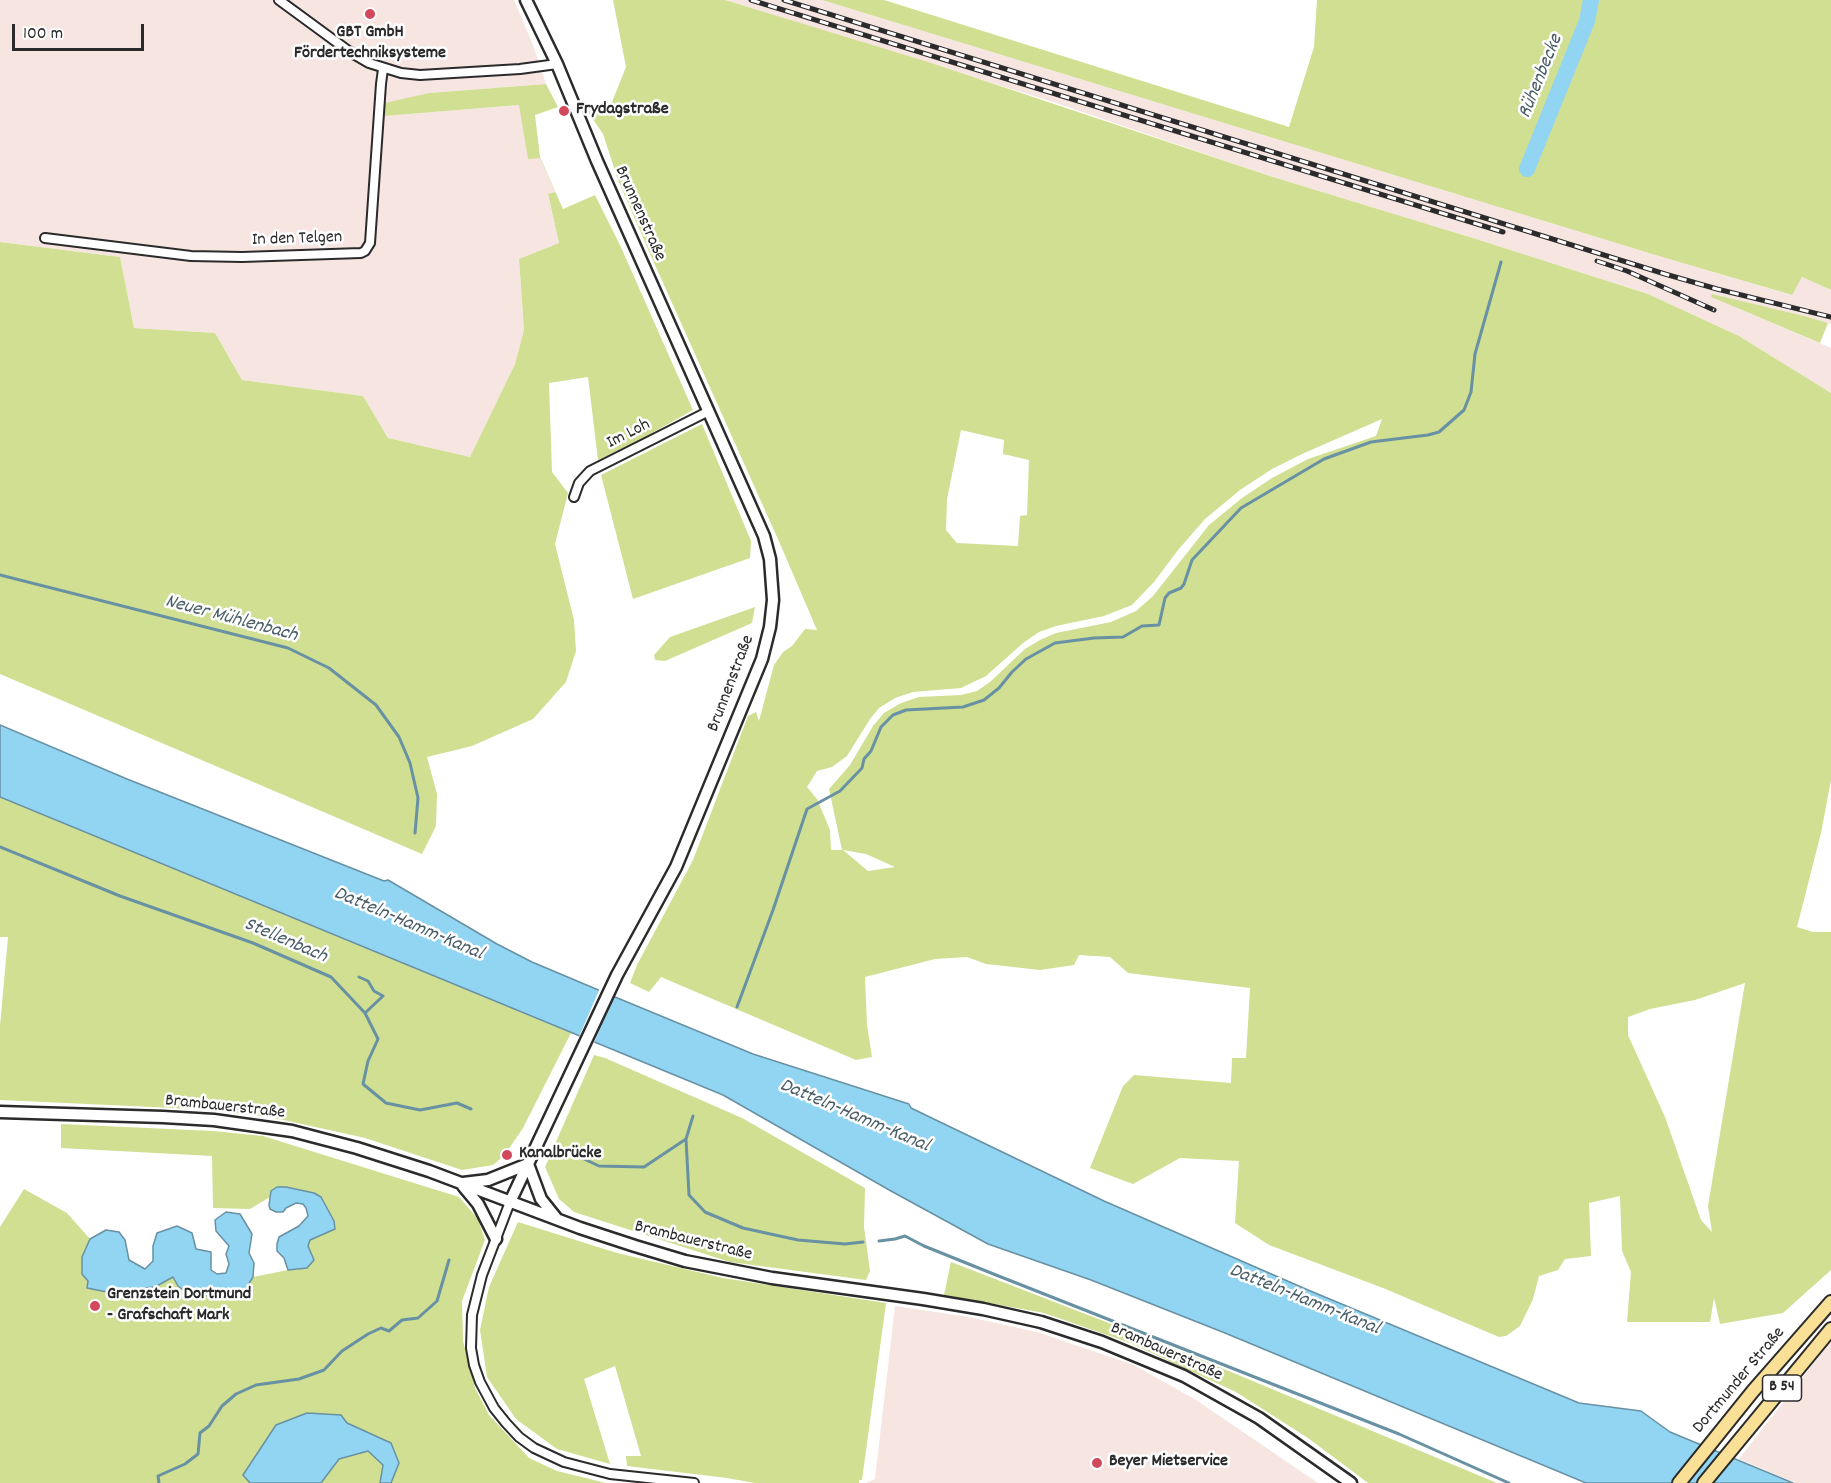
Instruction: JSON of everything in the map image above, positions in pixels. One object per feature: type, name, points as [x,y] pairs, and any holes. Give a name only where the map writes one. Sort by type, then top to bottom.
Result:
[{"type":"main road","name":"Brunnenstraße","points":[[510,1202],[617,975],[676,867],[765,649],[770,627],[773,591],[767,546],[597,161],[557,64],[526,0]]},
{"type":"main road","name":"Brambauerstraße","points":[[0,1112],[213,1120],[315,1136],[460,1183],[635,1246],[713,1267],[772,1278],[983,1309],[1041,1322],[1143,1358],[1184,1376],[1259,1418],[1351,1483]]},
{"type":"main road","points":[[460,1183],[488,1180],[528,1164],[541,1199],[558,1220]]},
{"type":"main road","points":[[460,1183],[478,1204],[496,1239]]},
{"type":"main road","name":"Dortmunder Straße","points":[[1679,1483],[1753,1391],[1831,1302]]},
{"type":"main road","name":"Dortmunder Straße","points":[[1704,1483],[1831,1329]]},
{"type":"street","points":[[279,0],[350,52],[383,69],[400,73],[420,75],[520,69],[557,64]]},
{"type":"street","name":"In den Telgen","points":[[45,238],[191,255],[242,257],[361,253],[365,251],[370,243],[383,69]]},
{"type":"street","name":"Im Loh","points":[[574,497],[579,483],[590,471],[709,411]]},
{"type":"street","points":[[510,1202],[482,1275],[472,1316],[471,1348],[474,1365],[494,1408],[506,1424],[534,1448],[564,1462],[610,1474],[694,1483]]},
{"type":"shaded area","points":[[0,0],[514,0],[546,84],[429,93],[385,116],[520,105],[528,159],[540,157],[555,192],[548,195],[559,243],[519,259],[524,330],[515,364],[470,457],[388,438],[363,396],[242,380],[215,333],[134,328],[120,257],[0,242]]},
{"type":"shaded area","points":[[725,0],[822,0],[1791,295],[1802,277],[1831,290],[1831,324],[1711,297],[1831,348],[1831,393],[1739,336],[1648,294],[1273,177],[1053,102]]},
{"type":"shaded area","points":[[895,1306],[969,1317],[1037,1332],[1134,1365],[1196,1400],[1318,1483],[866,1483],[875,1479]]},
{"type":"shaded area","points":[[1831,1341],[1831,1483],[1796,1483],[1739,1459]]},
{"type":"green space","points":[[613,0],[725,0],[928,62],[1273,177],[1648,294],[1739,336],[1831,393],[1831,780],[1821,833],[1797,927],[1813,932],[1831,932],[1831,1270],[1783,1313],[1720,1324],[1714,1298],[1710,1322],[1627,1322],[1631,1272],[1622,1251],[1620,1196],[1589,1203],[1591,1256],[1565,1259],[1558,1270],[1539,1276],[1533,1299],[1520,1326],[1506,1336],[1499,1337],[1383,1288],[1269,1245],[1235,1223],[1239,1161],[1180,1158],[1133,1184],[1090,1168],[1123,1086],[1134,1075],[1231,1083],[1232,1058],[1246,1058],[1250,988],[1128,973],[1110,957],[1079,955],[1074,965],[1040,970],[986,964],[967,957],[935,959],[865,977],[867,1025],[872,1057],[856,1060],[661,977],[649,992],[630,983],[637,965],[693,860],[748,716],[756,712],[759,721],[774,665],[805,629],[817,630],[618,180],[603,134],[588,112],[612,102],[626,67]],"holes":[[[1382,419],[1376,436],[1308,459],[1272,478],[1242,498],[1209,525],[1153,596],[1136,611],[1111,622],[1056,633],[1040,640],[1025,649],[977,691],[961,695],[919,697],[901,703],[884,713],[873,726],[850,765],[829,789],[842,850],[831,850],[830,830],[817,799],[807,787],[817,771],[832,767],[847,756],[879,708],[895,698],[913,692],[961,688],[986,676],[1039,632],[1104,616],[1132,605],[1154,582],[1205,519],[1240,490],[1272,469]],[[961,430],[1004,440],[1003,454],[1029,460],[1027,515],[1020,516],[1018,546],[957,543],[946,530],[947,499]],[[843,850],[866,854],[895,867],[868,871]],[[1745,983],[1708,1206],[1712,1232],[1701,1220],[1665,1117],[1628,1035],[1628,1017],[1650,1009],[1695,1000]]]},
{"type":"green space","points":[[822,0],[884,0],[1289,127],[1314,47],[1317,0],[1831,0],[1831,290],[1802,277],[1792,295]]},
{"type":"green space","points":[[546,84],[558,107],[535,115],[540,157],[563,209],[595,195],[620,245],[693,410],[598,460],[588,377],[549,383],[552,472],[568,493],[555,544],[574,620],[576,651],[566,682],[533,719],[472,746],[427,757],[437,794],[436,826],[422,854],[0,674],[0,242],[120,257],[134,328],[215,333],[242,380],[363,396],[388,438],[470,457],[515,364],[524,330],[519,259],[559,243],[548,194],[555,192],[540,158],[528,159],[519,105],[385,116],[385,103],[429,93]]},
{"type":"green space","points":[[1712,294],[1828,323],[1820,343],[1711,297]]},
{"type":"green space","points":[[702,424],[751,541],[750,558],[633,599],[601,475]]},
{"type":"green space","points":[[755,607],[752,623],[665,661],[655,660],[654,655],[670,637]]},
{"type":"green space","points":[[0,797],[571,1033],[523,1128],[504,1156],[493,1165],[462,1170],[365,1138],[270,1117],[196,1109],[0,1100],[0,1026],[8,937],[0,937]]},
{"type":"green space","points":[[594,1055],[742,1118],[865,1188],[864,1227],[870,1271],[866,1280],[730,1262],[574,1212],[559,1199],[545,1167]]},
{"type":"green space","points":[[61,1124],[213,1131],[263,1136],[459,1197],[478,1219],[485,1240],[462,1301],[463,1341],[475,1388],[489,1415],[529,1458],[557,1471],[606,1483],[391,1483],[399,1463],[364,1431],[347,1423],[243,1474],[250,1483],[0,1483],[0,1227],[24,1189],[67,1213],[90,1239],[82,1257],[107,1292],[155,1287],[173,1277],[178,1286],[194,1298],[243,1293],[253,1277],[298,1270],[310,1240],[334,1221],[321,1197],[286,1187],[277,1187],[271,1191],[270,1197],[250,1209],[213,1208],[212,1156],[61,1148]]},
{"type":"green space","points":[[518,1222],[617,1253],[723,1278],[886,1303],[862,1480],[859,1480],[859,1483],[755,1483],[627,1466],[626,1456],[641,1456],[615,1366],[584,1379],[610,1464],[557,1449],[516,1419],[487,1377],[480,1330],[489,1287]]},
{"type":"green space","points":[[951,1262],[1176,1349],[1497,1483],[1368,1483],[1308,1438],[1236,1392],[1130,1343],[1044,1313],[944,1295]]},
{"type":"green space","points":[[368,1451],[383,1465],[380,1483],[321,1483],[339,1459]]},
{"type":"water","name":"Datteln-Hamm-Kanal","points":[[0,725],[127,779],[384,881],[388,880],[532,962],[753,1054],[909,1104],[911,1108],[1104,1201],[1308,1290],[1579,1403],[1641,1411],[1670,1432],[1793,1483],[1586,1483],[1225,1333],[1091,1280],[988,1244],[723,1095],[0,797]]},
{"type":"water","points":[[277,1187],[314,1193],[321,1197],[334,1221],[335,1229],[310,1240],[308,1246],[314,1260],[307,1268],[288,1270],[284,1258],[277,1251],[279,1237],[299,1226],[308,1216],[303,1204],[296,1203],[283,1212],[270,1209],[271,1191]]},
{"type":"water","points":[[226,1212],[240,1214],[252,1234],[249,1253],[254,1263],[253,1277],[243,1293],[194,1298],[178,1286],[173,1277],[155,1287],[107,1292],[87,1288],[88,1281],[82,1274],[82,1257],[90,1239],[106,1230],[119,1232],[125,1240],[129,1260],[145,1269],[153,1261],[153,1246],[157,1233],[177,1226],[192,1233],[196,1249],[211,1252],[211,1270],[217,1274],[226,1273],[229,1264],[226,1254],[229,1246],[216,1231],[215,1220]]},
{"type":"water","points":[[307,1413],[341,1415],[347,1423],[391,1443],[399,1463],[391,1483],[380,1483],[383,1465],[368,1451],[339,1459],[321,1483],[250,1483],[243,1475],[276,1425]]},
{"type":"pier","points":[[600,988],[615,994],[593,1045],[578,1039]]},
{"type":"waterway","name":"Rühenbecke","points":[[1527,169],[1587,21],[1591,0]]},
{"type":"waterway","points":[[737,1007],[807,809],[840,791],[862,768],[864,759],[871,751],[881,727],[893,715],[906,710],[963,707],[984,700],[999,688],[1026,659],[1055,643],[1123,637],[1142,626],[1159,625],[1165,598],[1169,593],[1181,588],[1192,560],[1241,508],[1324,459],[1371,442],[1439,432],[1464,410],[1471,392],[1475,354],[1501,262]]},
{"type":"waterway","name":"Neuer Mühlenbach","points":[[0,575],[288,648],[329,668],[376,705],[399,737],[410,763],[418,798],[415,833]]},
{"type":"waterway","name":"Stellenbach","points":[[0,847],[120,896],[253,943],[331,977],[365,1013],[378,1039],[368,1061],[363,1084],[386,1103],[420,1110],[457,1103],[471,1109]]},
{"type":"waterway","points":[[359,977],[368,981],[374,991],[383,996],[365,1013]]},
{"type":"waterway","points":[[693,1116],[686,1139],[689,1195],[705,1212],[743,1228],[798,1240],[845,1244],[863,1242]]},
{"type":"waterway","name":"Stellenbach","points":[[563,1149],[599,1166],[644,1167],[686,1139]]},
{"type":"waterway","points":[[879,1241],[905,1236],[996,1275],[1399,1434],[1509,1483]]},
{"type":"waterway","points":[[159,1483],[158,1476],[185,1464],[198,1454],[200,1433],[209,1426],[222,1406],[236,1394],[256,1385],[299,1379],[324,1370],[342,1351],[368,1334],[381,1328],[389,1331],[402,1320],[418,1318],[437,1301],[449,1260]]},
{"type":"railway","points":[[751,0],[1503,232]]},
{"type":"railway","points":[[784,0],[1665,274],[1831,317]]},
{"type":"railway","points":[[1597,261],[1627,271],[1714,310]]},
{"type":"place","name":"GBT GmbH Fördertechniksysteme","points":[[370,14]]},
{"type":"place","name":"Frydagstraße","points":[[564,111]]},
{"type":"place","name":"Kanalbrücke","points":[[507,1155]]},
{"type":"place","name":"Grenzstein Dortmund - Grafschaft Mark","points":[[95,1306]]},
{"type":"place","name":"Beyer Mietservice","points":[[1097,1463]]}]
